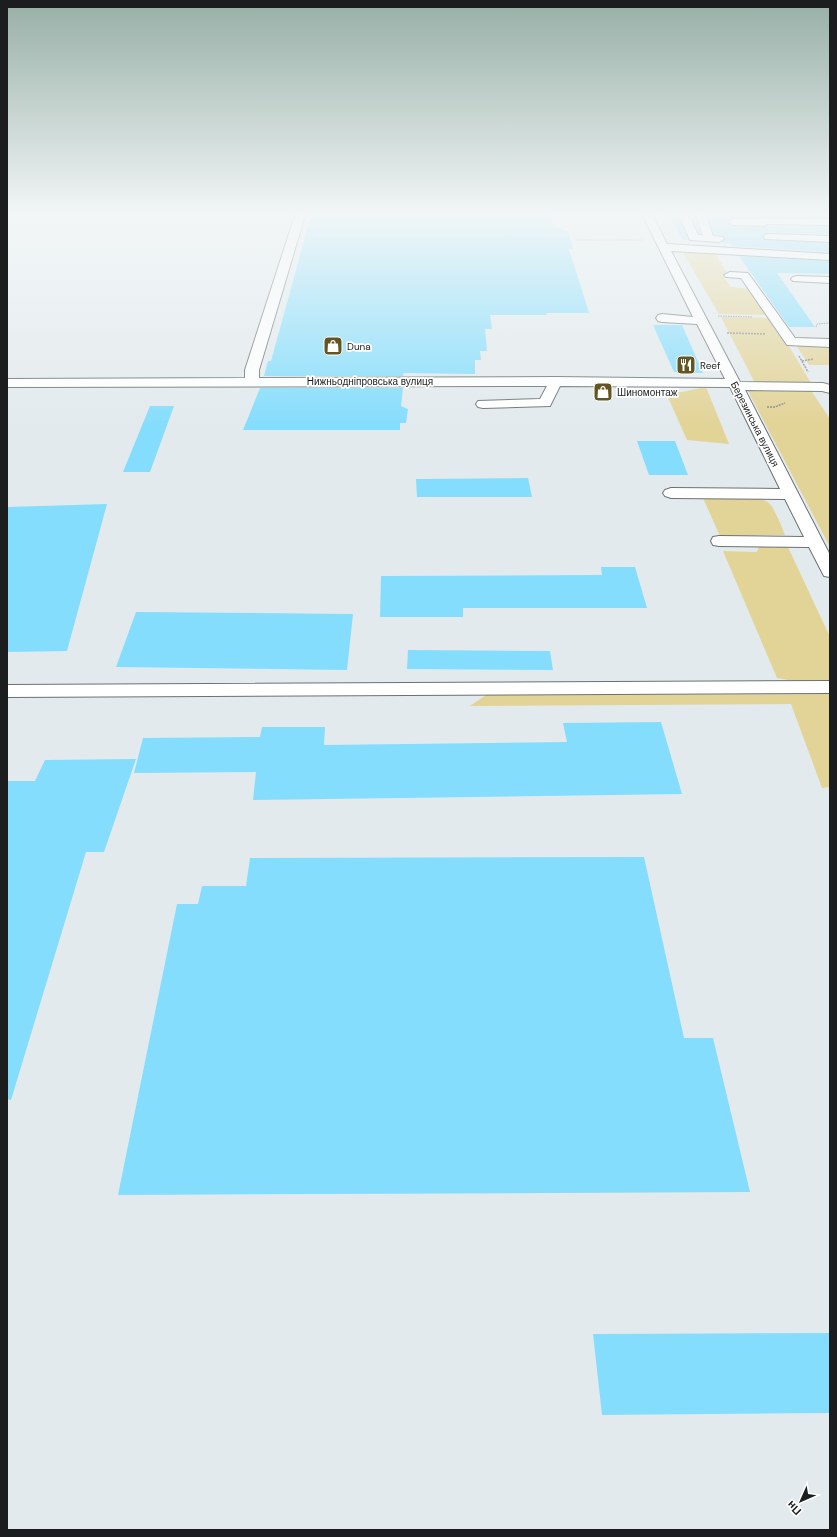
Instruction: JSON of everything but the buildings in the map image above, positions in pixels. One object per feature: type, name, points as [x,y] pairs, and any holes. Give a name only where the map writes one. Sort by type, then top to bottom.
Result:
[{"type":"street","points":[[247,385],[279,284]]},
{"type":"street","name":"Березинська вулиця","points":[[679,284],[692,304],[735,384],[830,572]]},
{"type":"street","points":[[751,284],[788,338],[830,343]]},
{"type":"street","points":[[692,304],[689,308],[662,318],[700,319]]},
{"type":"street","points":[[483,404],[545,404],[556,382]]},
{"type":"street","name":"Нижньодніпровська вулиця","points":[[7,383],[247,385],[556,382],[825,386]]},
{"type":"street","points":[[671,493],[790,494]]},
{"type":"street","points":[[719,541],[815,542]]},
{"type":"street","points":[[7,691],[830,687]]},
{"type":"path","points":[[700,319],[774,317]]},
{"type":"path","points":[[708,333],[788,338],[825,386]]},
{"type":"shaded area","points":[[701,284],[729,284],[731,287],[749,289],[769,315],[719,314]]},
{"type":"shaded area","points":[[721,317],[772,318],[811,383],[755,383]]},
{"type":"shaded area","points":[[796,345],[830,345],[830,365],[809,365]]},
{"type":"shaded area","points":[[706,387],[729,444],[687,440],[667,395]]},
{"type":"shaded area","points":[[751,388],[810,389],[830,419],[830,547],[750,395],[749,391]]},
{"type":"shaded area","points":[[703,498],[749,498],[765,501],[770,504],[774,510],[785,535],[720,536]]},
{"type":"shaded area","points":[[787,545],[830,637],[830,681],[794,681],[777,678],[723,551],[757,552],[759,546]]},
{"type":"shaded area","points":[[830,694],[830,787],[822,788],[791,704],[470,706],[486,695]]},
{"type":"place","name":"Duna","points":[[333,346]]},
{"type":"place","name":"Reef","points":[[686,365]]},
{"type":"place","name":"Шиномонтаж","points":[[603,392]]}]
